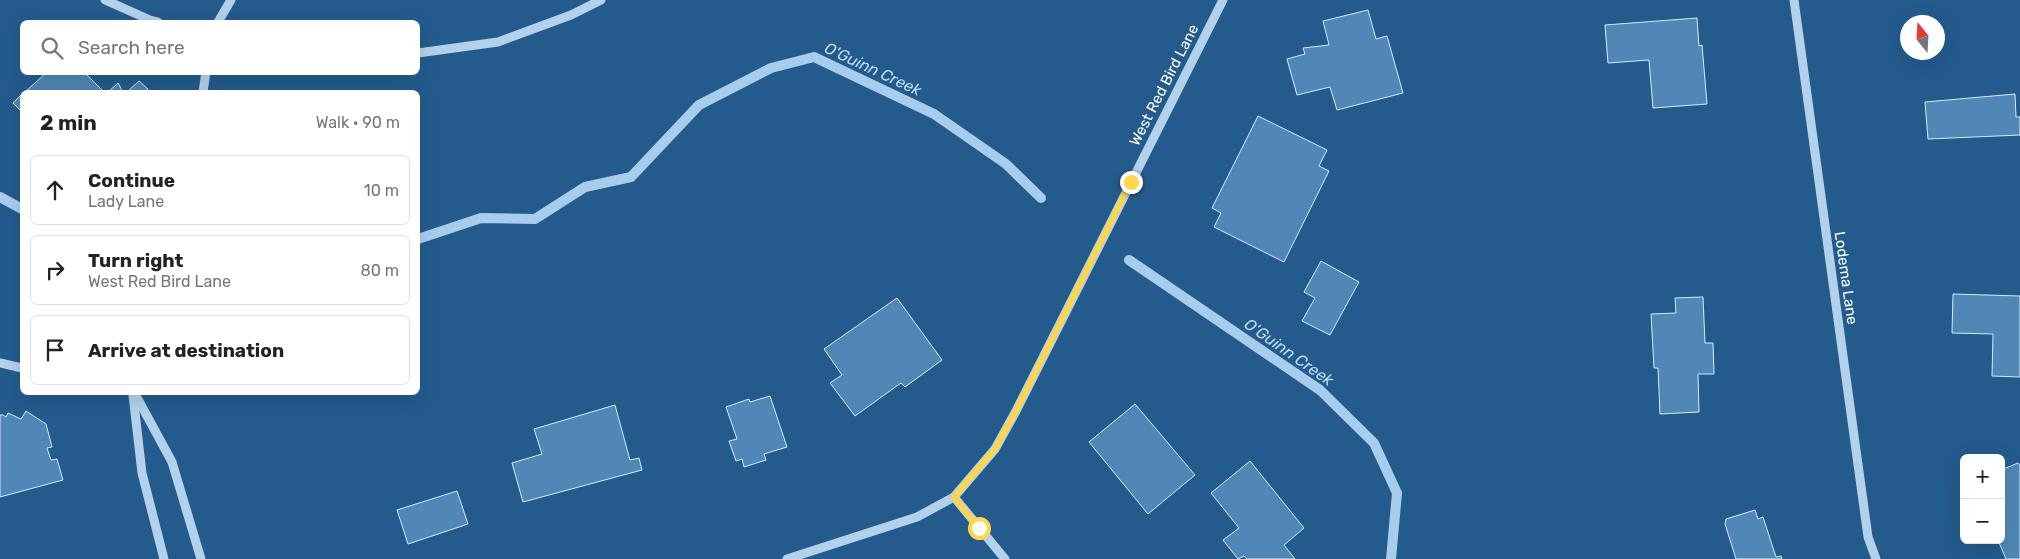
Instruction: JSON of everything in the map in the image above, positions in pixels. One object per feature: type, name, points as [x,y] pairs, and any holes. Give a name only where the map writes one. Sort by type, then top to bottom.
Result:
[{"type":"street","points":[[105,0],[150,20]]},
{"type":"street","points":[[219,20],[231,0]]},
{"type":"street","points":[[420,54],[498,42],[571,15],[601,0]]},
{"type":"street","name":"West Red Bird Lane","points":[[787,559],[916,518],[954,497],[995,449],[1016,411],[1223,0]]},
{"type":"street","name":"Lodema Lane","points":[[1794,0],[1868,537],[1876,559]]},
{"type":"street","points":[[203,90],[206,75]]},
{"type":"street","points":[[0,363],[20,368]]},
{"type":"street","points":[[133,395],[142,473],[164,559]]},
{"type":"street","points":[[135,395],[172,462],[201,559]]},
{"type":"street","points":[[954,497],[1004,559]]},
{"type":"building","points":[[1368,10],[1376,39],[1387,36],[1403,93],[1337,110],[1330,87],[1297,95],[1287,59],[1305,54],[1303,48],[1329,45],[1323,21]]},
{"type":"building","points":[[1697,18],[1699,46],[1702,45],[1707,104],[1653,108],[1649,60],[1608,63],[1605,25]]},
{"type":"building","points":[[44,75],[87,75],[102,90],[27,90]]},
{"type":"building","points":[[139,81],[148,89],[147,90],[129,90]]},
{"type":"building","points":[[118,83],[122,90],[110,90]]},
{"type":"building","points":[[2015,94],[2016,117],[2020,117],[2020,135],[1928,139],[1925,102]]},
{"type":"building","points":[[20,96],[20,110],[13,103]]},
{"type":"building","points":[[1258,116],[1327,150],[1319,166],[1329,171],[1284,262],[1214,227],[1221,213],[1212,208]]},
{"type":"building","points":[[1321,261],[1359,282],[1330,335],[1302,321],[1315,298],[1304,292]]},
{"type":"building","points":[[1953,294],[2020,296],[2020,377],[1992,376],[1993,334],[1952,333]]},
{"type":"building","points":[[1703,297],[1705,343],[1713,343],[1714,374],[1698,374],[1699,412],[1660,414],[1658,368],[1654,368],[1651,314],[1676,313],[1675,298]]},
{"type":"building","points":[[897,298],[942,360],[905,387],[901,383],[855,416],[830,383],[842,375],[824,349]]},
{"type":"building","points":[[770,396],[787,447],[764,454],[766,460],[744,467],[742,459],[736,461],[729,441],[737,439],[726,407],[749,399],[750,402]]},
{"type":"building","points":[[1135,404],[1195,475],[1148,514],[1089,442]]},
{"type":"building","points":[[615,405],[630,460],[639,458],[642,470],[523,502],[512,463],[542,454],[534,429]]},
{"type":"building","points":[[26,411],[46,424],[52,447],[47,448],[51,460],[57,459],[63,480],[0,497],[0,415],[6,417],[8,413],[21,419]]},
{"type":"building","points":[[1250,461],[1304,528],[1284,545],[1295,559],[1247,559],[1244,556],[1238,559],[1223,540],[1239,528],[1211,493]]},
{"type":"building","points":[[2018,463],[2020,466],[2020,559],[2006,559],[2000,544],[2005,544],[2005,468]]},
{"type":"building","points":[[457,491],[468,524],[408,544],[397,510]]},
{"type":"building","points":[[1755,510],[1758,519],[1763,517],[1776,557],[1781,556],[1782,559],[1736,559],[1725,524],[1726,519]]},
{"type":"waterway","name":"O'Guinn Creek","points":[[420,238],[481,218],[535,219],[585,187],[631,177],[699,105],[771,68],[814,57],[934,114],[1006,164],[1041,198]]},
{"type":"waterway","name":"O'Guinn Creek","points":[[0,197],[20,208]]},
{"type":"waterway","name":"O'Guinn Creek","points":[[1129,260],[1320,390],[1374,443],[1397,493],[1391,559]]},
{"type":"route","points":[[979,528],[954,497],[995,449],[1131,182]]}]
